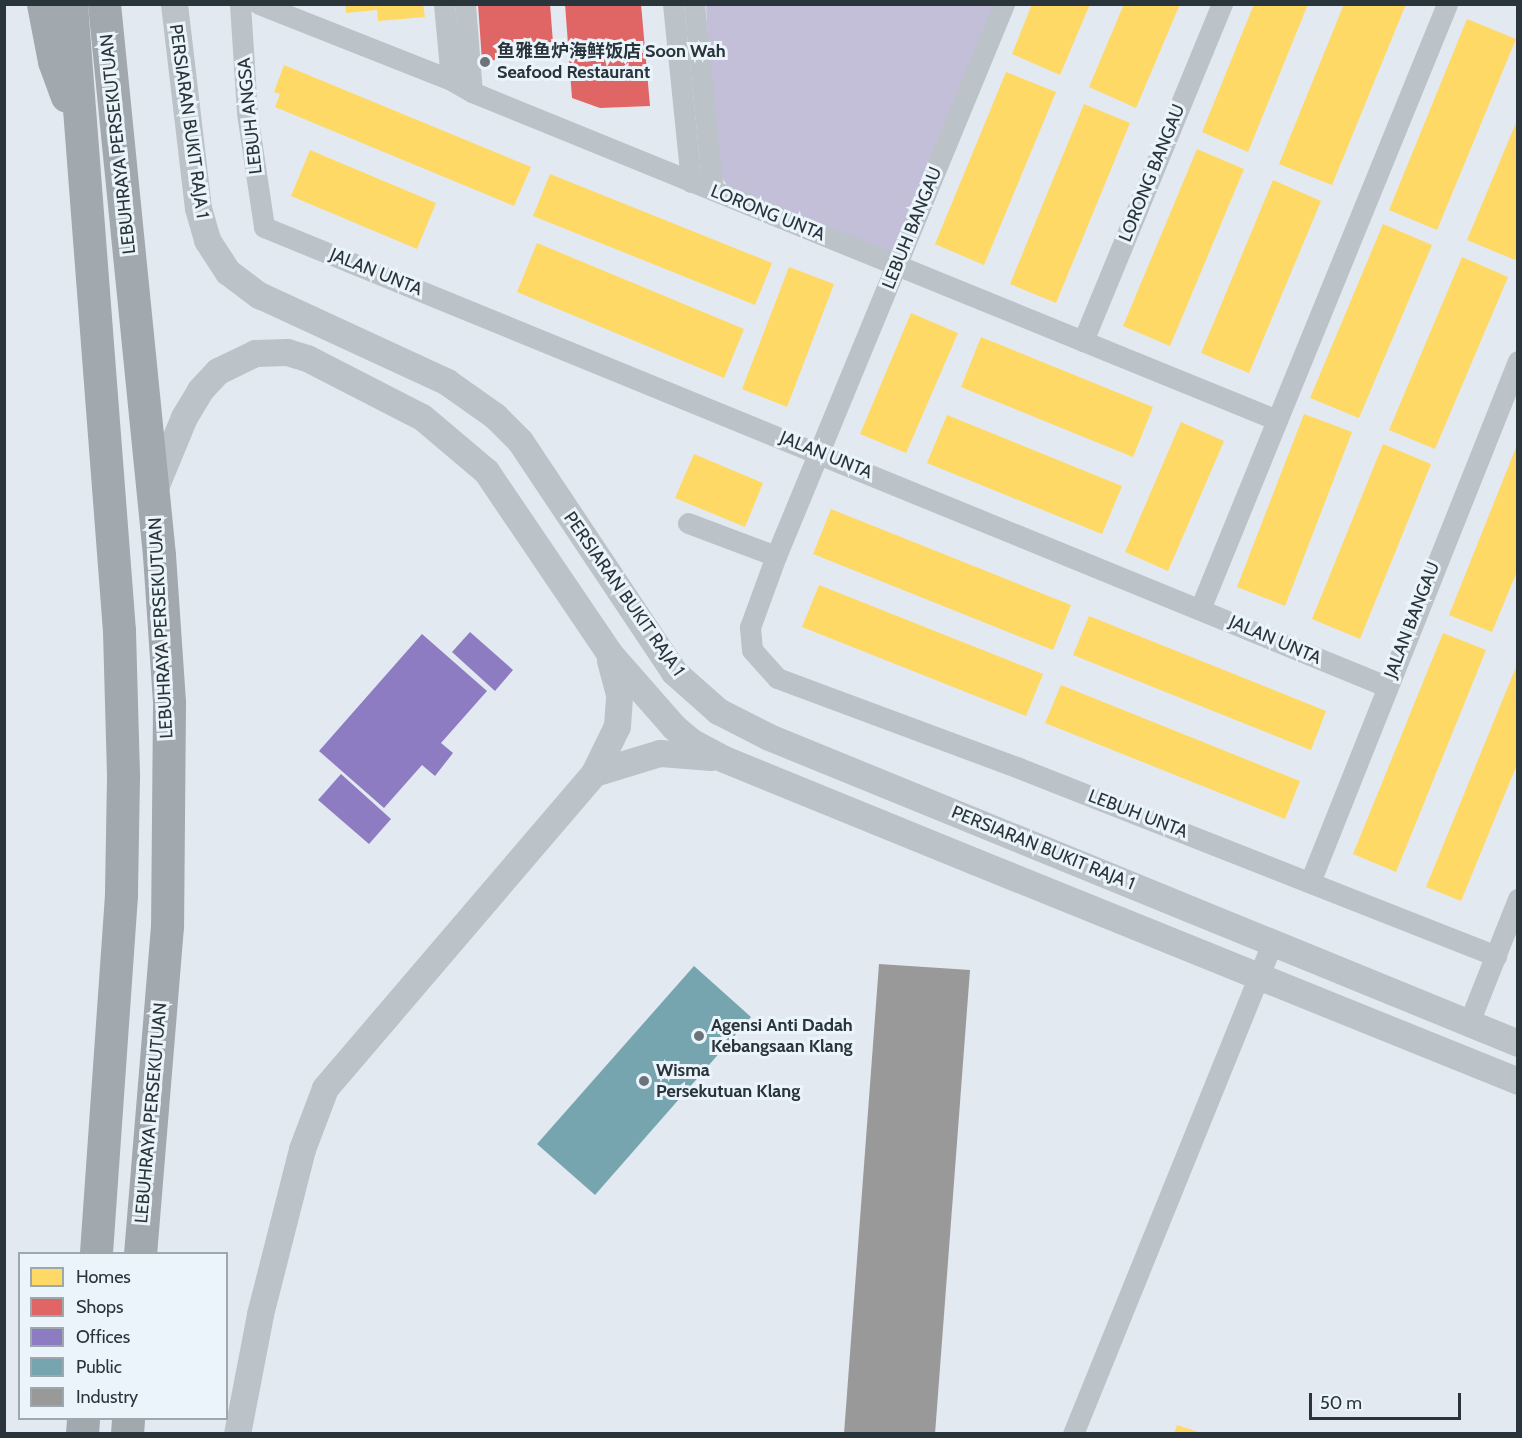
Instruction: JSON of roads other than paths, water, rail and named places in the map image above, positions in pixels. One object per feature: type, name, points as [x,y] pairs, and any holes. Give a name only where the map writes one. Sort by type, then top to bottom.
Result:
[{"type":"highway","points":[[43,4],[54,60],[84,139]]},
{"type":"highway","name":"LEBUHRAYA PERSEKUTUAN","points":[[71,4],[84,139],[119,631],[123,777],[119,919],[96,1252]]},
{"type":"highway","name":"LEBUHRAYA PERSEKUTUAN","points":[[104,4],[153,492],[169,703],[167,926],[140,1252]]},
{"type":"highway","points":[[116,134],[127,35],[125,4]]},
{"type":"street","name":"PERSIARAN BUKIT RAJA 1","points":[[174,4],[198,208],[207,240],[228,272],[259,295],[447,382],[495,416],[520,441],[675,672],[718,711],[769,737],[1273,941],[1468,1025],[1518,1043]]},
{"type":"street","name":"LEBUH ANGSA","points":[[240,4],[248,113],[264,227]]},
{"type":"street","name":"LORONG UNTA","points":[[259,4],[452,80],[472,92],[1277,420]]},
{"type":"street","points":[[444,4],[452,80]]},
{"type":"street","points":[[465,4],[472,92]]},
{"type":"street","points":[[673,4],[692,182]]},
{"type":"street","points":[[694,4],[713,190]]},
{"type":"street","name":"LEBUH BANGAU","points":[[777,678],[752,650],[750,627],[818,451],[897,266],[1004,4]]},
{"type":"street","name":"LORONG BANGAU","points":[[1083,341],[1222,4]]},
{"type":"street","points":[[1200,609],[1447,4]]},
{"type":"street","name":"JALAN UNTA","points":[[264,227],[818,451],[1386,686]]},
{"type":"street","points":[[153,492],[184,417],[201,390],[219,371],[255,353],[286,352],[308,358],[422,417],[486,471],[609,653],[674,727],[724,759],[1257,978],[1518,1081]]},
{"type":"street","name":"JALAN BANGAU","points":[[1310,882],[1386,686],[1518,361]]},
{"type":"street","points":[[687,523],[776,556]]},
{"type":"street","points":[[237,1434],[260,1314],[302,1149],[325,1088],[594,772],[617,726],[619,694],[609,653]]},
{"type":"street","name":"LEBUH UNTA","points":[[777,678],[1310,882],[1496,956]]},
{"type":"street","points":[[594,772],[660,753],[724,759]]},
{"type":"street","points":[[1468,1025],[1518,899]]},
{"type":"street","points":[[1073,1434],[1273,941]]},
{"type":"place","name":"鱼雅鱼炉海鲜饭店 Soon Wah Seafood Restaurant","points":[[485,62]]},
{"type":"place","name":"Agensi Anti Dadah Kebangsaan Klang","points":[[699,1036]]},
{"type":"place","name":"Wisma Persekutuan Klang","points":[[644,1081]]}]
